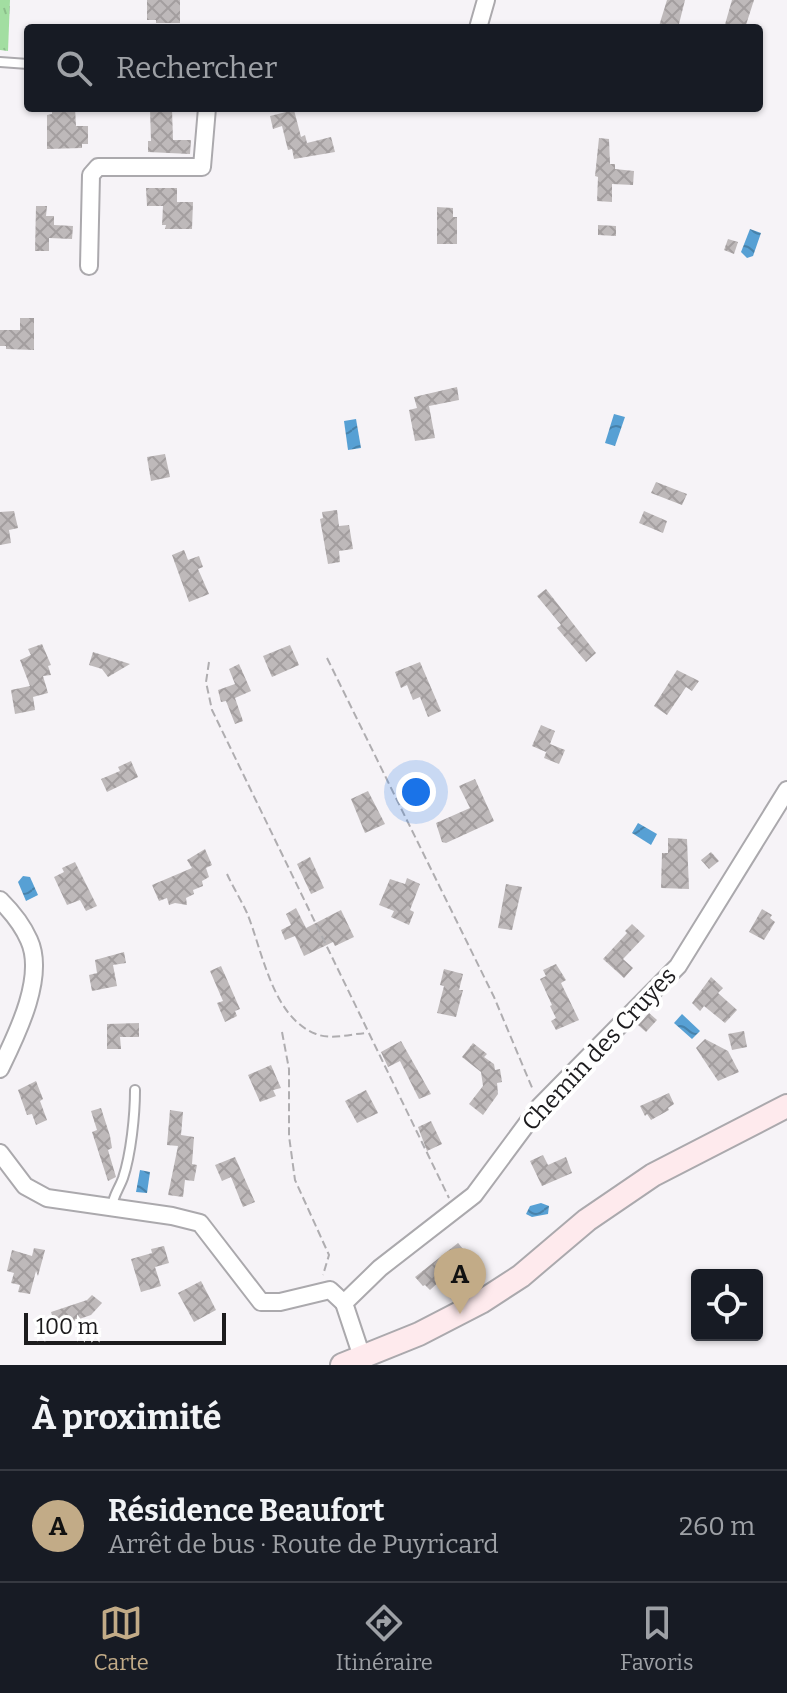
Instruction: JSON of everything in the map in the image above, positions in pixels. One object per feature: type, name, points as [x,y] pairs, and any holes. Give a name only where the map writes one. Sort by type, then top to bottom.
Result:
[{"type":"main road","points":[[352,1361],[419,1334],[481,1302],[521,1276],[587,1220],[653,1175],[787,1106]]},
{"type":"street","points":[[479,24],[486,0]]},
{"type":"street","points":[[89,266],[91,175],[98,167],[202,167],[207,112]]},
{"type":"street","name":"Chemin des Cruyes","points":[[344,1303],[380,1268],[474,1195],[540,1106],[678,966],[787,790]]},
{"type":"street","points":[[0,900],[15,916],[31,942],[35,972],[26,1008],[0,1069]]},
{"type":"street","points":[[0,1153],[25,1186],[47,1198],[200,1223],[261,1302],[280,1302],[330,1290],[344,1303],[352,1361]]},
{"type":"lane","points":[[0,62],[24,64]]},
{"type":"lane","points":[[112,1207],[113,1197],[123,1178],[135,1110],[135,1090]]},
{"type":"path","points":[[327,658],[494,997],[540,1106]]},
{"type":"path","points":[[209,662],[206,682],[212,710],[454,1211]]},
{"type":"path","points":[[227,874],[246,911],[278,994],[293,1018],[315,1034],[329,1037],[367,1033]]},
{"type":"path","points":[[282,1032],[289,1069],[289,1136],[295,1180],[329,1255],[319,1292]]},
{"type":"green space","points":[[0,0],[10,0],[8,51],[0,50]]},
{"type":"water","points":[[750,229],[761,233],[753,256],[747,258],[741,252]]},
{"type":"water","points":[[614,414],[625,417],[615,446],[605,443]]},
{"type":"water","points":[[356,419],[361,448],[348,450],[344,421]]},
{"type":"water","points":[[638,823],[657,834],[651,845],[632,833]]},
{"type":"water","points":[[23,876],[30,877],[38,895],[26,901],[18,882]]},
{"type":"water","points":[[682,1014],[700,1031],[692,1039],[674,1023]]},
{"type":"water","points":[[140,1170],[150,1172],[147,1193],[136,1192]]},
{"type":"water","points":[[541,1203],[549,1206],[548,1214],[532,1217],[526,1214],[530,1206]]},
{"type":"building","points":[[147,0],[180,0],[180,23],[147,20]]},
{"type":"building","points":[[667,0],[685,0],[679,24],[660,24]]},
{"type":"building","points":[[732,0],[754,0],[746,24],[725,24]]},
{"type":"building","points":[[75,112],[76,126],[88,126],[88,144],[82,144],[82,148],[47,149],[47,115]]},
{"type":"building","points":[[150,112],[172,112],[173,140],[191,140],[190,154],[148,152],[148,141],[151,141]]},
{"type":"building","points":[[295,112],[301,137],[305,135],[307,143],[331,137],[335,152],[294,159],[292,149],[288,150],[282,126],[273,129],[270,116]]},
{"type":"building","points":[[599,138],[609,139],[610,164],[615,164],[615,169],[634,171],[633,185],[612,184],[612,202],[597,201],[598,177],[595,176]]},
{"type":"building","points":[[146,188],[177,188],[177,202],[193,202],[192,229],[165,229],[166,225],[162,225],[163,206],[147,206]]},
{"type":"building","points":[[36,206],[47,206],[46,216],[54,216],[54,225],[73,226],[72,239],[49,238],[49,251],[35,251]]},
{"type":"building","points":[[437,207],[453,208],[453,217],[457,217],[457,244],[437,244]]},
{"type":"building","points":[[598,225],[616,226],[616,236],[598,235]]},
{"type":"building","points":[[728,239],[738,242],[734,254],[724,250]]},
{"type":"building","points":[[20,318],[34,318],[34,350],[0,346],[0,330],[20,330]]},
{"type":"building","points":[[457,387],[459,400],[429,406],[435,438],[415,441],[409,410],[417,408],[414,397]]},
{"type":"building","points":[[165,454],[170,477],[151,481],[147,457]]},
{"type":"building","points":[[656,482],[687,494],[682,505],[651,493]]},
{"type":"building","points":[[337,510],[339,526],[349,525],[353,549],[339,551],[340,562],[328,564],[320,519],[323,518],[322,512]]},
{"type":"building","points":[[14,511],[18,528],[9,530],[11,543],[0,545],[0,512]]},
{"type":"building","points":[[644,511],[667,521],[663,533],[639,523]]},
{"type":"building","points":[[184,550],[188,560],[199,556],[203,567],[198,569],[209,594],[189,602],[172,555]]},
{"type":"building","points":[[546,589],[596,653],[586,662],[557,628],[561,625],[537,596]]},
{"type":"building","points":[[42,644],[51,665],[48,666],[51,675],[43,676],[48,693],[33,697],[35,710],[15,714],[11,690],[30,686],[20,660],[31,655],[28,649]]},
{"type":"building","points":[[290,645],[299,665],[272,677],[263,656]]},
{"type":"building","points":[[93,652],[130,664],[108,677],[102,669],[89,665]]},
{"type":"building","points":[[420,662],[441,711],[428,717],[420,697],[413,700],[407,685],[401,688],[395,672]]},
{"type":"building","points":[[239,664],[251,691],[235,698],[243,721],[235,724],[226,701],[221,702],[218,690],[235,684],[229,669]]},
{"type":"building","points":[[677,670],[699,681],[692,691],[686,687],[667,715],[654,706]]},
{"type":"building","points":[[541,725],[555,731],[550,744],[565,750],[559,764],[544,758],[547,750],[532,746]]},
{"type":"building","points":[[131,761],[138,777],[107,792],[101,779],[120,771],[118,767]]},
{"type":"building","points":[[475,779],[494,821],[446,843],[442,842],[436,823],[470,808],[459,786]]},
{"type":"building","points":[[368,791],[385,824],[365,833],[351,799]]},
{"type":"building","points":[[668,838],[687,839],[689,889],[661,888],[662,853],[668,853]]},
{"type":"building","points":[[205,849],[212,865],[206,868],[209,877],[202,881],[203,886],[193,890],[194,894],[186,898],[187,905],[169,905],[167,898],[159,901],[152,885],[192,868],[187,860]]},
{"type":"building","points":[[711,852],[719,861],[709,869],[701,860]]},
{"type":"building","points":[[310,857],[324,888],[311,894],[297,864]]},
{"type":"building","points":[[75,862],[97,906],[86,911],[80,900],[67,905],[54,877],[64,872],[62,868]]},
{"type":"building","points":[[407,878],[420,884],[410,910],[414,912],[409,925],[391,917],[394,911],[379,905],[390,879],[405,884]]},
{"type":"building","points":[[506,884],[522,887],[512,930],[498,928]]},
{"type":"building","points":[[296,908],[306,928],[341,910],[354,937],[335,946],[333,942],[304,956],[295,936],[285,940],[281,930],[291,925],[286,914]]},
{"type":"building","points":[[762,909],[772,915],[770,918],[775,922],[764,940],[749,932]]},
{"type":"building","points":[[632,924],[645,936],[623,959],[633,968],[624,978],[603,959]]},
{"type":"building","points":[[124,952],[126,963],[113,965],[117,986],[92,991],[89,975],[97,973],[95,960]]},
{"type":"building","points":[[556,964],[566,980],[561,983],[579,1020],[556,1030],[551,1021],[556,1018],[552,1005],[540,979],[546,976],[543,970]]},
{"type":"building","points":[[221,966],[240,1009],[235,1011],[237,1016],[225,1022],[217,1003],[223,1001],[210,971]]},
{"type":"building","points":[[444,969],[463,974],[459,990],[463,990],[456,1017],[437,1013],[444,986],[440,985]]},
{"type":"building","points":[[711,977],[723,988],[718,993],[737,1010],[725,1023],[704,1006],[700,1011],[692,1003]]},
{"type":"building","points":[[649,1013],[657,1020],[646,1032],[638,1025]]},
{"type":"building","points":[[139,1023],[139,1037],[120,1037],[121,1049],[107,1049],[107,1024]]},
{"type":"building","points":[[744,1031],[747,1047],[732,1050],[728,1034]]},
{"type":"building","points":[[705,1039],[728,1051],[739,1072],[718,1081],[696,1048]]},
{"type":"building","points":[[401,1041],[431,1094],[419,1099],[400,1061],[388,1067],[381,1052]]},
{"type":"building","points":[[473,1043],[487,1054],[484,1057],[494,1064],[495,1070],[500,1069],[502,1082],[497,1083],[498,1094],[483,1115],[469,1104],[483,1086],[481,1072],[462,1057]]},
{"type":"building","points":[[271,1065],[281,1088],[273,1090],[276,1096],[260,1102],[248,1075]]},
{"type":"building","points":[[36,1081],[47,1120],[36,1125],[32,1114],[27,1115],[18,1090]]},
{"type":"building","points":[[366,1090],[378,1113],[357,1123],[345,1101]]},
{"type":"building","points":[[669,1093],[674,1104],[669,1110],[651,1120],[647,1114],[645,1116],[640,1106]]},
{"type":"building","points":[[101,1108],[110,1136],[112,1148],[108,1150],[116,1177],[108,1181],[92,1132],[97,1130],[91,1111]]},
{"type":"building","points":[[170,1110],[183,1112],[181,1135],[194,1137],[192,1164],[197,1165],[194,1181],[185,1180],[183,1197],[168,1195],[178,1146],[167,1145]]},
{"type":"building","points":[[431,1121],[442,1144],[427,1151],[418,1127]]},
{"type":"building","points":[[543,1155],[548,1165],[566,1157],[572,1173],[542,1186],[530,1161]]},
{"type":"building","points":[[235,1157],[255,1202],[243,1207],[231,1177],[222,1181],[215,1165]]},
{"type":"building","points":[[458,1243],[468,1255],[430,1290],[423,1286],[415,1277]]},
{"type":"building","points":[[164,1246],[169,1263],[155,1267],[161,1286],[141,1292],[131,1259]]},
{"type":"building","points":[[34,1248],[45,1250],[38,1276],[36,1271],[30,1294],[18,1292],[20,1285],[11,1283],[14,1273],[7,1271],[12,1250],[32,1256]]},
{"type":"building","points":[[201,1281],[216,1310],[194,1322],[178,1293]]},
{"type":"building","points":[[92,1295],[102,1303],[91,1315],[56,1327],[51,1312],[87,1300]]},
{"type":"place","name":"Résidence Beaufort","points":[[460,1314]]}]
